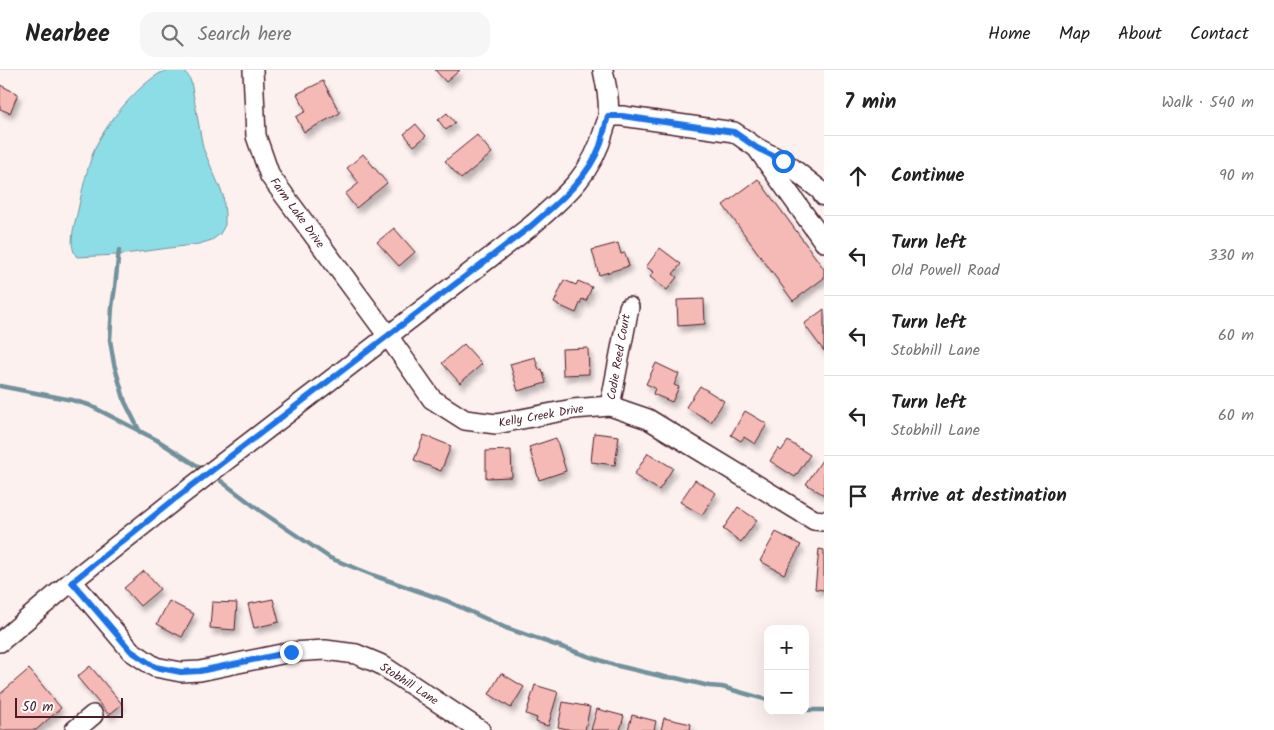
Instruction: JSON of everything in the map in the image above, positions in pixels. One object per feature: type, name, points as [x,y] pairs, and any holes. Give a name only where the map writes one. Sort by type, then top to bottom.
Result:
[{"type":"street","name":"Farm Lake Drive","points":[[253,70],[256,136],[270,176],[388,336]]},
{"type":"street","points":[[0,642],[176,498],[531,226],[565,197],[587,171],[600,147],[608,116],[607,90],[603,70]]},
{"type":"street","points":[[608,116],[622,116],[734,132],[757,148],[783,161],[820,190],[824,196]]},
{"type":"street","points":[[757,148],[824,242]]},
{"type":"street","name":"Codie Reed Court","points":[[610,406],[629,307]]},
{"type":"street","name":"Kelly Creek Drive","points":[[388,336],[432,399],[465,420],[496,424],[573,409],[610,406],[648,419],[814,520],[824,521]]},
{"type":"street","name":"Stobhill Lane","points":[[72,582],[131,651],[155,667],[181,672],[200,671],[291,652],[325,650],[356,654],[380,664],[480,730]]},
{"type":"street","points":[[75,730],[93,715]]},
{"type":"water","points":[[172,70],[184,72],[188,75],[191,82],[203,148],[223,195],[225,225],[220,234],[212,240],[199,244],[117,255],[77,257],[72,240],[74,227],[87,172],[99,140],[113,119],[139,90],[159,74]]},
{"type":"building","points":[[435,70],[460,70],[446,82]]},
{"type":"building","points":[[323,81],[340,113],[304,132],[296,117],[306,111],[297,94]]},
{"type":"building","points":[[0,85],[18,94],[10,113],[0,109]]},
{"type":"building","points":[[447,113],[455,123],[446,130],[438,120]]},
{"type":"building","points":[[416,124],[426,136],[414,146],[404,134]]},
{"type":"building","points":[[477,135],[492,153],[461,179],[445,161]]},
{"type":"building","points":[[363,154],[387,183],[356,208],[345,194],[359,183],[347,168]]},
{"type":"building","points":[[758,179],[824,269],[824,278],[793,301],[723,205]]},
{"type":"building","points":[[394,228],[415,252],[399,266],[377,242]]},
{"type":"building","points":[[618,243],[621,254],[625,253],[629,266],[599,275],[592,250]]},
{"type":"building","points":[[660,248],[681,264],[673,274],[677,277],[667,290],[650,277],[654,272],[646,267]]},
{"type":"building","points":[[564,280],[576,285],[578,281],[592,287],[586,301],[582,299],[576,313],[554,303]]},
{"type":"building","points":[[704,299],[705,324],[678,326],[677,300]]},
{"type":"building","points":[[824,309],[824,351],[804,324]]},
{"type":"building","points":[[464,344],[482,364],[460,383],[442,363]]},
{"type":"building","points":[[588,348],[589,374],[563,375],[562,349]]},
{"type":"building","points":[[535,357],[539,370],[542,369],[546,383],[518,391],[510,364]]},
{"type":"building","points":[[656,363],[679,374],[674,385],[679,387],[672,402],[653,394],[655,388],[646,384]]},
{"type":"building","points":[[700,386],[724,401],[711,422],[686,407]]},
{"type":"building","points":[[745,411],[767,424],[755,444],[744,437],[741,441],[731,435]]},
{"type":"building","points":[[594,433],[619,436],[615,465],[591,462]]},
{"type":"building","points":[[424,435],[451,446],[441,471],[414,460]]},
{"type":"building","points":[[556,438],[566,471],[539,480],[529,447]]},
{"type":"building","points":[[788,441],[810,455],[795,477],[770,461],[778,448],[781,451]]},
{"type":"building","points":[[511,450],[512,477],[486,478],[486,451]]},
{"type":"building","points":[[648,453],[673,468],[659,490],[634,475]]},
{"type":"building","points":[[824,457],[824,495],[806,484]]},
{"type":"building","points":[[695,480],[716,493],[702,515],[680,502]]},
{"type":"building","points":[[738,507],[757,520],[741,542],[723,529]]},
{"type":"building","points":[[776,532],[801,545],[784,574],[760,561]]},
{"type":"building","points":[[819,549],[824,550],[824,590],[815,589]]},
{"type":"building","points":[[144,571],[160,589],[140,606],[124,588]]},
{"type":"building","points":[[273,599],[279,622],[254,628],[248,604]]},
{"type":"building","points":[[169,601],[194,614],[182,637],[157,624]]},
{"type":"building","points":[[212,602],[237,603],[235,630],[210,628]]},
{"type":"building","points":[[90,666],[122,704],[109,715],[77,677]]},
{"type":"building","points":[[29,669],[61,708],[36,730],[0,730],[0,694]]},
{"type":"building","points":[[501,673],[524,687],[511,708],[489,694]]},
{"type":"building","points":[[535,685],[558,692],[548,726],[536,722],[537,718],[526,714]]},
{"type":"building","points":[[563,702],[590,707],[585,730],[558,727]]},
{"type":"building","points":[[597,709],[624,716],[620,730],[591,730]]},
{"type":"building","points":[[632,715],[656,721],[654,730],[628,730]]},
{"type":"building","points":[[664,718],[691,724],[690,730],[661,730]]},
{"type":"waterway","points":[[119,250],[110,340],[114,364],[125,402],[140,432]]},
{"type":"waterway","points":[[0,386],[89,405],[157,440],[199,467]]},
{"type":"waterway","points":[[221,481],[262,512],[330,558],[447,601],[506,628],[614,665],[709,686],[722,687],[764,699]]},
{"type":"waterway","points":[[809,710],[824,710]]},
{"type":"route","points":[[291,652],[200,671],[181,672],[155,667],[131,651],[72,582],[176,498],[531,226],[565,197],[587,171],[600,147],[608,116],[622,116],[734,132],[757,148],[783,161]]}]
